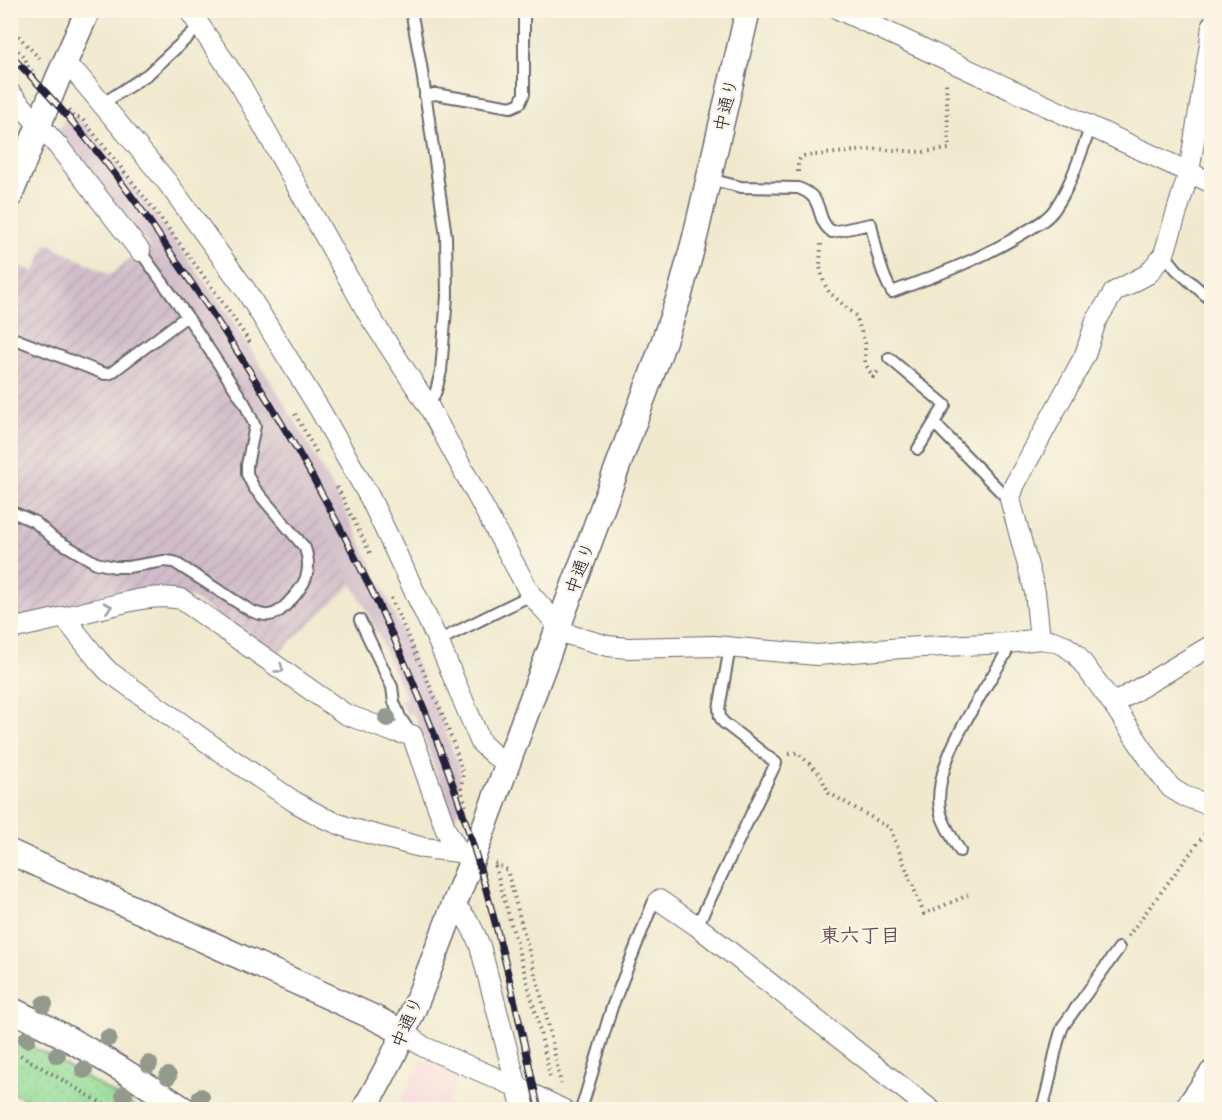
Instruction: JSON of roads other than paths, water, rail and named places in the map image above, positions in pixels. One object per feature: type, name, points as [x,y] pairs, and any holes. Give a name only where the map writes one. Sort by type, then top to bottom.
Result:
[{"type":"street","points":[[10,196],[40,124],[54,63],[88,10]]},
{"type":"street","name":"中通り","points":[[364,1110],[404,1033],[453,905],[475,859],[508,762],[659,355],[683,282],[748,10]]},
{"type":"street","points":[[840,10],[1212,183]]},
{"type":"street","points":[[195,18],[241,86],[370,317],[429,407],[531,595],[570,635],[608,646],[628,648],[730,646],[817,655],[1040,639],[1053,641],[1064,645],[1076,654],[1171,788],[1184,796],[1212,806]]},
{"type":"street","points":[[1040,639],[1035,592],[1010,499],[1014,486],[1085,355],[1096,321],[1102,311],[1114,292],[1148,274],[1164,254],[1189,172],[1212,25]]},
{"type":"street","points":[[54,63],[77,74],[167,182],[245,289],[320,410],[370,498],[438,641],[481,743],[494,755],[508,762]]},
{"type":"street","points":[[10,93],[40,124],[140,251]]},
{"type":"street","points":[[10,629],[134,601],[160,597],[181,600],[345,714],[391,731],[412,735],[446,830],[475,859]]},
{"type":"street","points":[[64,617],[108,671],[295,802],[324,818],[349,828],[475,859]]},
{"type":"street","points":[[1113,704],[1212,645]]},
{"type":"street","points":[[10,852],[375,1018],[404,1033],[424,1047],[517,1087],[564,1102]]},
{"type":"street","points":[[659,900],[697,926],[931,1110]]},
{"type":"street","points":[[453,905],[471,924],[480,946],[523,1110]]},
{"type":"street","points":[[10,1009],[104,1058],[185,1110]]},
{"type":"street","points":[[1186,1110],[1212,1073]]},
{"type":"lane","points":[[411,10],[446,236],[447,256],[447,296],[441,371],[429,407]]},
{"type":"lane","points":[[425,96],[435,94],[511,107],[520,103],[524,94],[524,10]]},
{"type":"lane","points":[[102,104],[148,74],[195,18]]},
{"type":"lane","points":[[708,179],[741,187],[798,188],[806,191],[813,196],[826,228],[832,232],[871,224],[887,285],[892,292],[956,268],[1010,241],[1053,212],[1070,182],[1091,126]]},
{"type":"lane","points":[[10,512],[35,522],[53,538],[96,563],[128,567],[164,561],[174,562],[257,613],[270,615],[281,611],[305,583],[308,558],[305,548],[254,488],[247,474],[255,426],[245,404],[187,316],[140,251]]},
{"type":"lane","points":[[1164,254],[1177,270],[1212,301]]},
{"type":"lane","points":[[10,337],[105,374],[111,373],[187,316]]},
{"type":"lane","points":[[889,358],[945,405],[918,448]]},
{"type":"lane","points":[[934,423],[1010,499]]},
{"type":"lane","points":[[438,641],[531,595]]},
{"type":"lane","points":[[360,620],[392,687],[394,702],[400,717],[412,735]]},
{"type":"lane","points":[[960,851],[941,813],[939,803],[941,778],[963,725],[1004,658],[1008,643]]},
{"type":"lane","points":[[697,926],[776,763],[723,722],[720,717],[719,709],[730,646]]},
{"type":"lane","points":[[581,1110],[612,1007],[653,903],[659,900]]},
{"type":"lane","points":[[1041,1110],[1063,1026],[1119,948]]},
{"type":"railway","points":[[10,55],[91,144],[142,210],[266,398],[339,526],[403,659],[457,796],[503,951],[539,1110]]},
{"type":"district","name":"東六丁目","points":[[860,935]]}]
